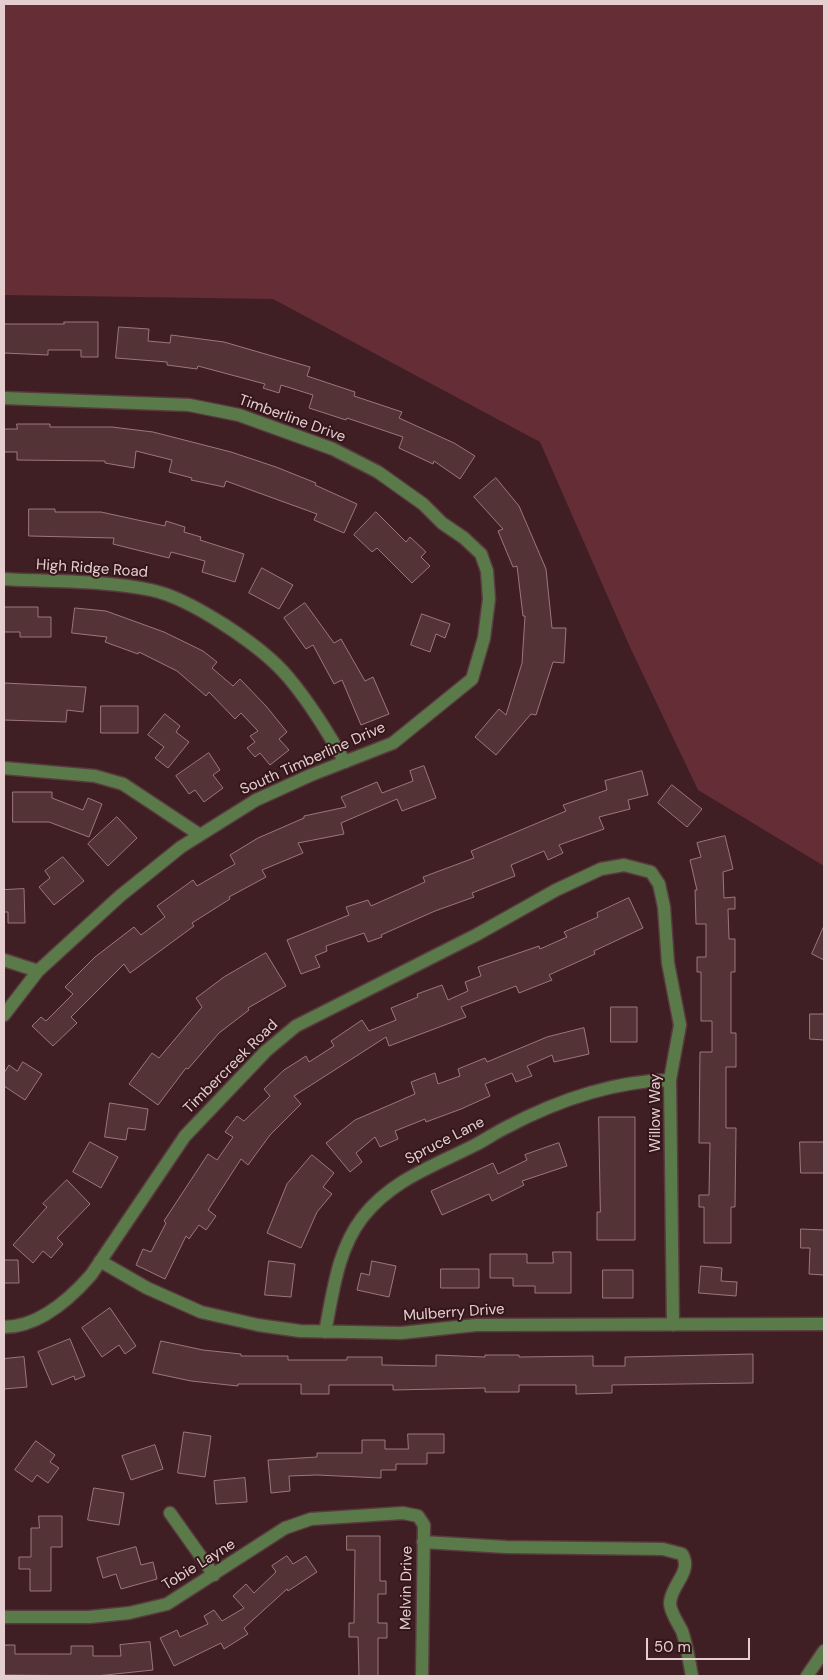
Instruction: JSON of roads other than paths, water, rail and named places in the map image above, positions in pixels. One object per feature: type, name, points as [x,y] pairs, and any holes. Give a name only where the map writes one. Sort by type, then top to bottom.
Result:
[{"type":"street","name":"Timberline Drive","points":[[4,398],[189,405],[239,415],[333,449],[378,472],[422,504],[442,523],[464,538],[481,554],[487,571],[488,609]]},
{"type":"street","name":"High Ridge Road","points":[[4,579],[128,586],[154,591],[182,601],[255,647],[288,676],[322,722],[345,762]]},
{"type":"street","name":"South Timberline Drive","points":[[4,1015],[38,971],[120,896],[200,835],[256,800],[393,743],[472,680],[484,638],[488,609]]},
{"type":"street","points":[[4,768],[95,776],[124,784],[200,835]]},
{"type":"street","name":"Timbercreek Road","points":[[4,1327],[13,1327],[50,1311],[72,1296],[100,1261],[185,1136],[266,1050],[296,1026],[476,935],[556,890],[601,869],[624,865],[644,869],[651,872],[654,876]]},
{"type":"street","name":"Willow Way","points":[[654,876],[659,884],[664,907],[668,963],[680,1025],[670,1080],[673,1325]]},
{"type":"street","points":[[4,960],[38,971]]},
{"type":"street","name":"Spruce Lane","points":[[325,1332],[342,1255],[362,1218],[386,1192],[418,1172],[542,1110],[614,1086],[642,1081],[670,1080]]},
{"type":"street","name":"Mulberry Drive","points":[[100,1261],[147,1288],[201,1312],[258,1325],[325,1332],[401,1333],[476,1325],[824,1324]]},
{"type":"street","points":[[170,1513],[214,1575]]},
{"type":"street","name":"Tobie Layne","points":[[4,1617],[89,1617],[129,1613],[167,1604],[285,1528],[311,1519],[403,1514]]},
{"type":"street","name":"Melvin Drive","points":[[403,1514],[421,1519],[424,1525],[422,1676]]},
{"type":"street","points":[[424,1542],[506,1547],[663,1549],[682,1554],[686,1560],[686,1567],[671,1595],[670,1605],[684,1639],[692,1676]]},
{"type":"street","points":[[807,1676],[824,1651]]}]
